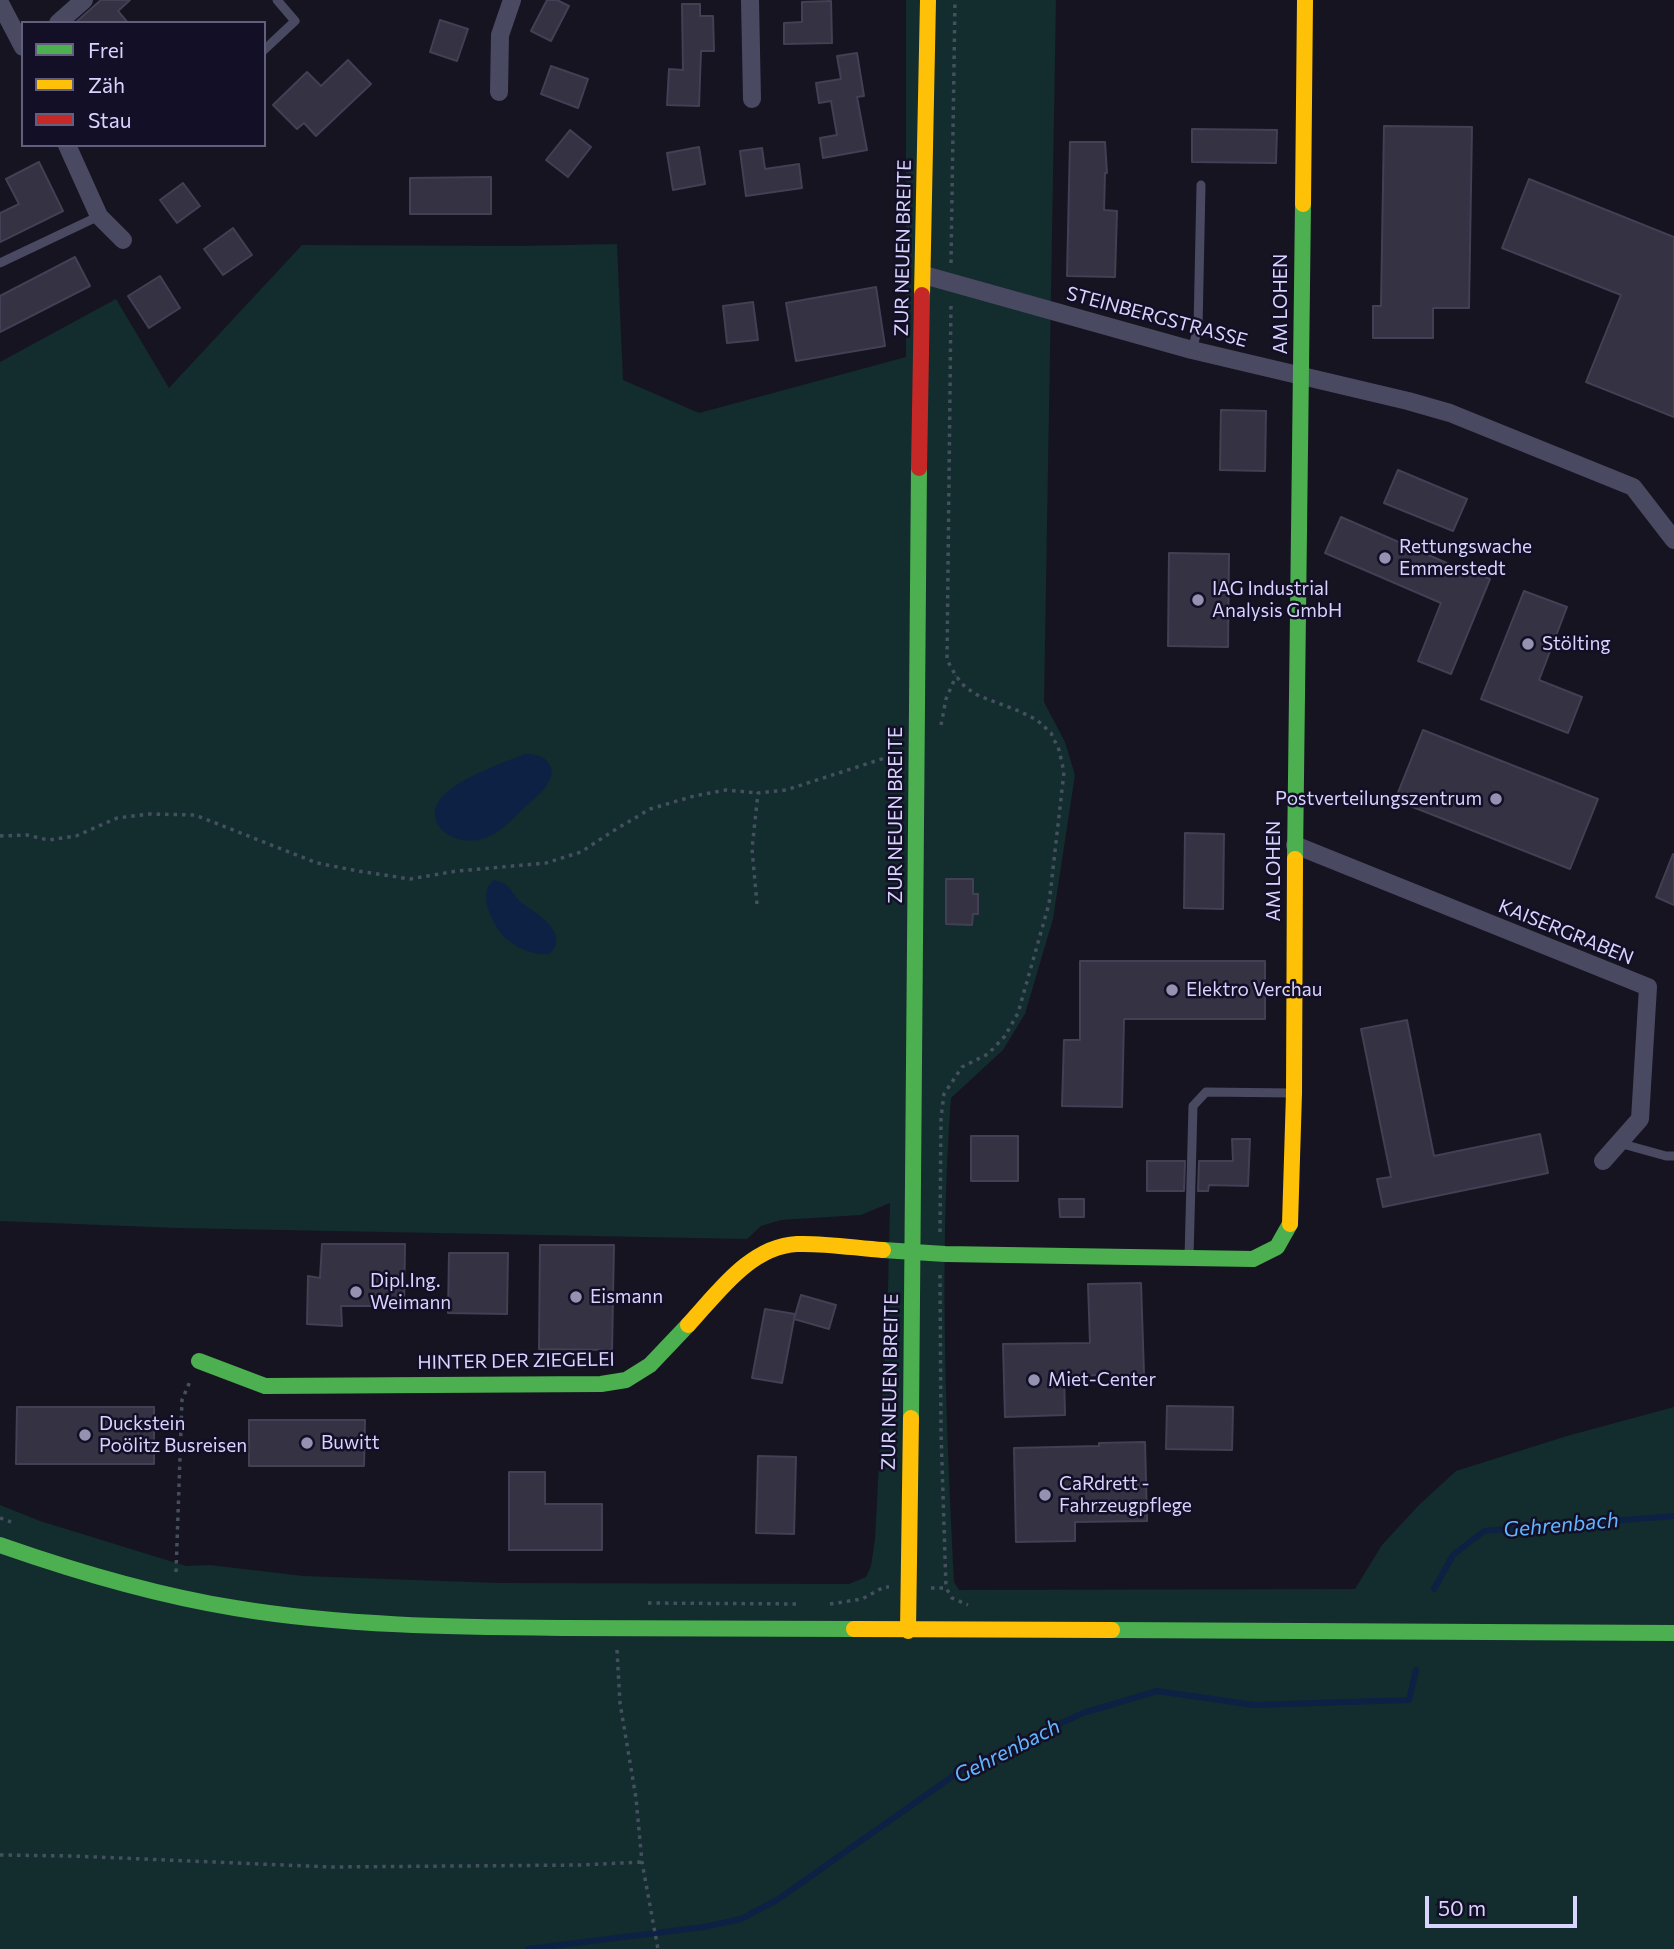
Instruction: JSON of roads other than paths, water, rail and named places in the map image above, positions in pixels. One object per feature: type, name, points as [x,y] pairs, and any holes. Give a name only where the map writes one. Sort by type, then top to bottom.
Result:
[{"type":"street","points":[[60,21],[84,0]]},
{"type":"street","points":[[499,92],[500,35],[512,0]]},
{"type":"street","points":[[751,0],[752,99]]},
{"type":"street","name":"ZUR NEUEN BREITE","points":[[908,1631],[919,477],[928,0]]},
{"type":"street","name":"AM LOHEN","points":[[913,1252],[1253,1259],[1276,1247],[1290,1224],[1294,1093],[1305,0]]},
{"type":"street","points":[[0,3],[21,43]]},
{"type":"street","points":[[68,147],[99,216],[123,240]]},
{"type":"street","name":"STEINBERGSTRASSE","points":[[924,275],[1192,351],[1450,413],[1633,486],[1674,540]]},
{"type":"street","name":"KAISERGRABEN","points":[[1295,845],[1648,987],[1640,1119],[1603,1161]]},
{"type":"street","name":"HINTER DER ZIEGELEI","points":[[199,1361],[265,1386],[601,1384],[626,1380],[650,1365],[677,1340],[740,1270],[776,1248],[796,1244],[913,1252]]},
{"type":"street","points":[[0,1545],[76,1572],[197,1601],[323,1620],[431,1627],[615,1630],[1674,1633]]},
{"type":"lane","points":[[266,48],[295,21],[277,0]]},
{"type":"lane","points":[[1192,351],[1198,328],[1201,186]]},
{"type":"lane","points":[[0,263],[99,216]]},
{"type":"lane","points":[[1189,1258],[1193,1106],[1206,1092],[1294,1093]]},
{"type":"lane","points":[[1619,1143],[1674,1156]]},
{"type":"water","points":[[525,754],[543,758],[551,769],[550,779],[537,796],[492,835],[479,840],[466,840],[444,832],[437,823],[435,814],[438,803],[447,792],[474,775]]},
{"type":"water","points":[[494,880],[508,886],[522,903],[552,928],[556,941],[551,952],[541,954],[524,950],[500,932],[486,901],[486,893]]},
{"type":"waterway","name":"Gehrenbach","points":[[1434,1589],[1453,1555],[1484,1531],[1674,1516]]},
{"type":"waterway","name":"Gehrenbach","points":[[528,1949],[704,1927],[741,1919],[777,1900],[963,1769],[1083,1713],[1157,1691],[1254,1705],[1409,1700],[1416,1670]]},
{"type":"place","name":"Rettungswache Emmerstedt","points":[[1385,558]]},
{"type":"place","name":"IAG Industrial Analysis GmbH","points":[[1198,600]]},
{"type":"place","name":"Stölting","points":[[1528,644]]},
{"type":"place","name":"Postverteilungszentrum","points":[[1496,799]]},
{"type":"place","name":"Elektro Verchau","points":[[1172,990]]},
{"type":"place","name":"Dipl.Ing. Weimann","points":[[356,1292]]},
{"type":"place","name":"Eismann","points":[[576,1297]]},
{"type":"place","name":"Miet-Center","points":[[1034,1380]]},
{"type":"place","name":"Duckstein Poölitz Busreisen","points":[[85,1435]]},
{"type":"place","name":"Buwitt","points":[[307,1443]]},
{"type":"place","name":"CaRdrett - Fahrzeugpflege","points":[[1045,1495]]}]
